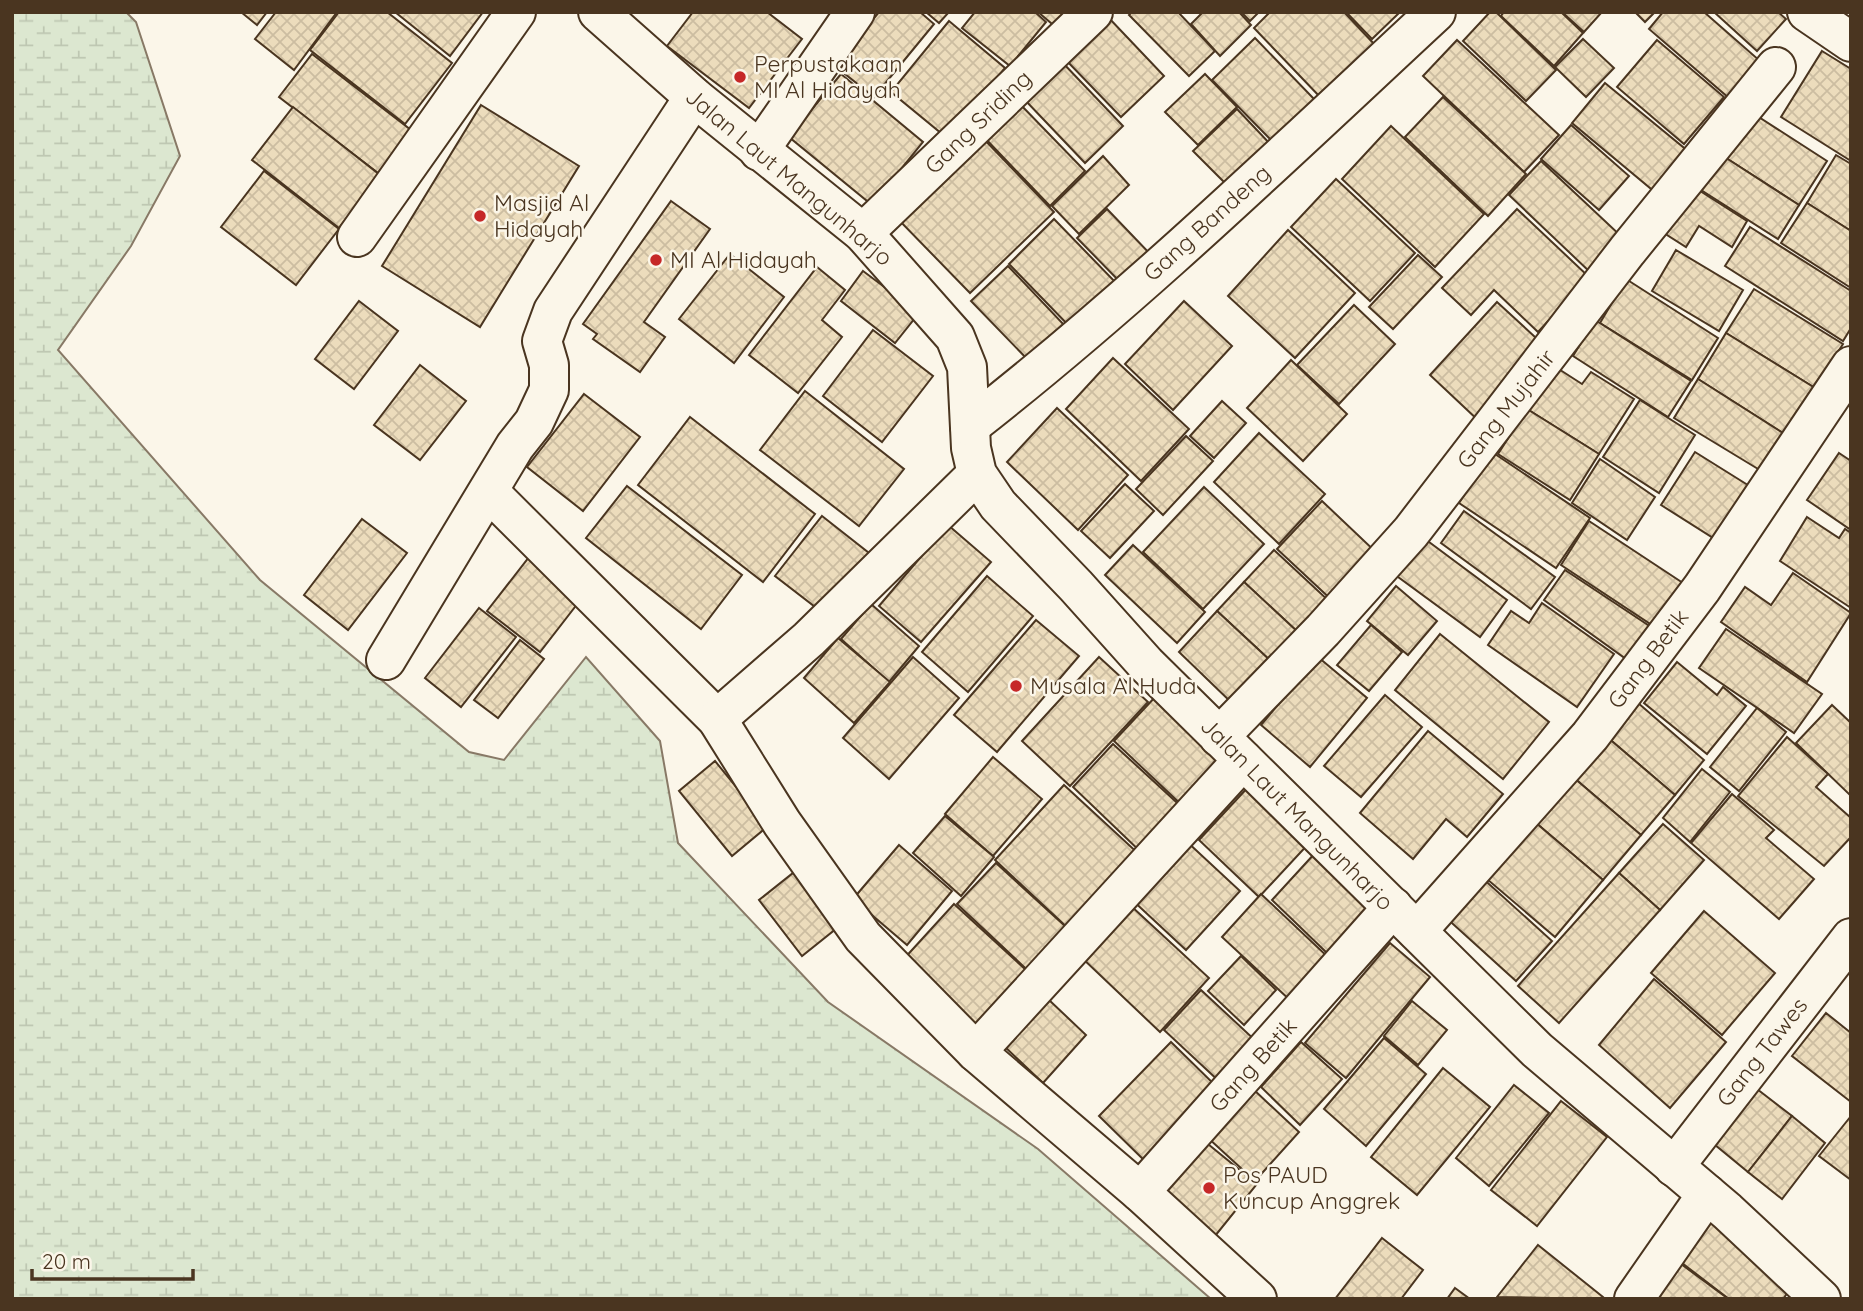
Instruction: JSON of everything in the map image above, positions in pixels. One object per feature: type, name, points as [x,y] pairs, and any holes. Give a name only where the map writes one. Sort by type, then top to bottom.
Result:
[{"type":"street","points":[[357,237],[516,12]]},
{"type":"street","name":"Jalan Laut Mangunharjo","points":[[598,12],[694,97],[863,233],[956,337],[968,367],[970,426],[977,474],[998,505],[1146,664],[1537,1050],[1707,1194],[1821,1299]]},
{"type":"street","points":[[759,150],[855,12]]},
{"type":"street","name":"Gang Sriding","points":[[863,233],[1093,12]]},
{"type":"street","name":"Gang Bandeng","points":[[970,426],[1041,371],[1194,236],[1436,12]]},
{"type":"street","points":[[1807,12],[1851,42]]},
{"type":"street","name":"Gang Mujahir","points":[[976,1052],[1231,748],[1323,630],[1411,532],[1627,251],[1776,67]]},
{"type":"street","points":[[386,660],[515,446],[534,422],[549,390],[549,365],[542,341],[553,311],[694,97]]},
{"type":"street","name":"Gang Betik","points":[[1140,1192],[1405,919],[1590,736],[1702,588],[1851,366]]},
{"type":"street","points":[[717,719],[809,639],[977,474]]},
{"type":"street","points":[[489,492],[717,719],[782,823],[863,937],[976,1052],[1140,1192],[1257,1299]]},
{"type":"street","name":"Gang Tawes","points":[[1674,1167],[1851,938]]},
{"type":"street","points":[[1634,1299],[1707,1194]]},
{"type":"green space","points":[[12,12],[126,12],[136,22],[180,156],[131,246],[58,350],[260,580],[469,752],[504,760],[586,657],[660,741],[678,843],[828,1002],[1038,1149],[1211,1299],[12,1299]]},
{"type":"building","points":[[241,12],[267,12],[257,25]]},
{"type":"building","points":[[276,12],[337,12],[294,70],[255,39]]},
{"type":"building","points":[[339,12],[387,12],[452,63],[405,124],[310,50]]},
{"type":"building","points":[[395,12],[483,12],[450,56]]},
{"type":"building","name":"Perpustakaan MI Al Hidayah","points":[[693,12],[767,12],[802,39],[749,108],[667,46]]},
{"type":"building","points":[[879,12],[920,12],[934,24],[874,97],[835,66]]},
{"type":"building","points":[[926,12],[949,12],[939,23]]},
{"type":"building","points":[[975,12],[1035,12],[1046,22],[1010,66],[962,28]]},
{"type":"building","points":[[1038,12],[1072,12],[1058,29]]},
{"type":"building","points":[[1132,12],[1178,12],[1215,51],[1189,76],[1129,15]]},
{"type":"building","points":[[1203,12],[1239,12],[1251,25],[1220,56],[1191,24]]},
{"type":"building","points":[[1241,12],[1259,12],[1250,21]]},
{"type":"building","points":[[1270,12],[1344,12],[1376,46],[1322,99],[1254,28]]},
{"type":"building","points":[[1346,12],[1398,12],[1399,13],[1372,39]]},
{"type":"building","points":[[1490,12],[1496,12],[1556,70],[1526,101],[1463,41]]},
{"type":"building","points":[[1504,12],[1561,12],[1583,33],[1554,66],[1501,16]]},
{"type":"building","points":[[1562,12],[1602,12],[1584,32]]},
{"type":"building","points":[[1635,12],[1655,12],[1645,22]]},
{"type":"building","points":[[1663,12],[1704,12],[1768,68],[1737,105],[1649,29]]},
{"type":"building","points":[[1714,12],[1778,12],[1786,19],[1757,51]]},
{"type":"building","points":[[1107,16],[1164,76],[1121,117],[1064,58]]},
{"type":"building","points":[[949,21],[1005,68],[947,138],[891,92]]},
{"type":"building","points":[[1255,38],[1315,100],[1273,142],[1212,80]]},
{"type":"building","points":[[1583,39],[1614,68],[1586,97],[1555,67]]},
{"type":"building","points":[[1457,40],[1559,135],[1524,172],[1423,76]]},
{"type":"building","points":[[1657,40],[1724,97],[1684,144],[1617,87]]},
{"type":"building","points":[[1822,51],[1851,69],[1851,161],[1781,117]]},
{"type":"building","points":[[312,54],[411,130],[378,173],[279,97]]},
{"type":"building","points":[[1062,62],[1123,126],[1085,163],[1024,99]]},
{"type":"building","points":[[841,74],[923,142],[872,205],[789,137]]},
{"type":"building","points":[[1205,74],[1237,107],[1198,145],[1165,112]]},
{"type":"building","points":[[1605,83],[1689,152],[1656,193],[1572,123]]},
{"type":"building","points":[[1443,97],[1526,174],[1488,216],[1405,137]]},
{"type":"building","points":[[1017,101],[1085,171],[1050,206],[982,135]]},
{"type":"building","name":"Masjid Al Hidayah","points":[[481,105],[579,166],[480,327],[382,266]]},
{"type":"building","points":[[293,107],[380,175],[339,228],[252,160]]},
{"type":"building","points":[[1237,109],[1272,146],[1230,188],[1193,151]]},
{"type":"building","points":[[1751,112],[1827,161],[1799,205],[1723,156]]},
{"type":"building","points":[[1571,125],[1629,176],[1599,210],[1541,159]]},
{"type":"building","points":[[1391,126],[1484,214],[1435,267],[1342,179]]},
{"type":"building","points":[[979,134],[1054,212],[970,293],[894,215]]},
{"type":"building","points":[[1836,155],[1851,164],[1851,231],[1807,203]]},
{"type":"building","points":[[1103,156],[1129,185],[1079,234],[1052,206]]},
{"type":"building","points":[[1723,156],[1799,205],[1778,239],[1701,190]]},
{"type":"building","points":[[1541,161],[1623,238],[1591,273],[1509,195]]},
{"type":"building","points":[[264,171],[339,229],[296,285],[221,227]]},
{"type":"building","points":[[1336,179],[1415,253],[1370,301],[1291,227]]},
{"type":"building","points":[[1686,182],[1747,221],[1732,247],[1699,226],[1686,247],[1656,228]]},
{"type":"building","points":[[671,201],[710,229],[644,322],[665,337],[640,372],[593,339],[597,334],[583,324]]},
{"type":"building","points":[[1807,203],[1851,231],[1851,288],[1781,243]]},
{"type":"building","points":[[1107,209],[1154,258],[1125,287],[1077,238]]},
{"type":"building","points":[[1517,209],[1589,277],[1538,332],[1494,290],[1471,315],[1442,288]]},
{"type":"building","points":[[1054,219],[1119,286],[1074,331],[1009,264]]},
{"type":"building","points":[[1750,227],[1851,291],[1851,328],[1843,341],[1725,266]]},
{"type":"building","points":[[1288,230],[1355,293],[1295,358],[1228,296]]},
{"type":"building","points":[[1676,250],[1743,290],[1719,331],[1652,291]]},
{"type":"building","points":[[730,254],[784,297],[734,363],[679,319]]},
{"type":"building","points":[[1418,255],[1442,277],[1393,329],[1369,307]]},
{"type":"building","points":[[1008,266],[1066,327],[1030,362],[971,301]]},
{"type":"building","points":[[817,267],[845,290],[822,320],[842,337],[798,393],[749,355]]},
{"type":"building","points":[[863,271],[919,313],[895,343],[841,301]]},
{"type":"building","points":[[1626,279],[1718,338],[1692,380],[1600,323]]},
{"type":"building","points":[[1754,289],[1843,344],[1815,388],[1726,333]]},
{"type":"building","points":[[359,301],[398,331],[354,389],[315,359]]},
{"type":"building","points":[[1184,301],[1232,346],[1173,410],[1125,364]]},
{"type":"building","points":[[1497,302],[1548,349],[1480,422],[1430,375]]},
{"type":"building","points":[[1354,305],[1395,344],[1339,404],[1297,365]]},
{"type":"building","points":[[1595,320],[1691,381],[1668,417],[1573,356]]},
{"type":"building","points":[[873,330],[933,376],[882,442],[823,396]]},
{"type":"building","points":[[1726,333],[1815,388],[1786,435],[1698,379]]},
{"type":"building","points":[[1113,358],[1189,429],[1141,481],[1066,409]]},
{"type":"building","points":[[1291,360],[1347,414],[1303,461],[1247,408]]},
{"type":"building","points":[[420,365],[466,401],[420,460],[374,425]]},
{"type":"building","points":[[1554,366],[1582,384],[1591,372],[1634,399],[1599,454],[1527,409]]},
{"type":"building","points":[[1698,379],[1786,435],[1763,472],[1674,418]]},
{"type":"building","points":[[805,391],[904,469],[859,526],[760,450]]},
{"type":"building","points":[[584,394],[640,437],[583,511],[527,467]]},
{"type":"building","points":[[1640,400],[1695,435],[1659,493],[1603,457]]},
{"type":"building","points":[[1222,401],[1246,423],[1214,458],[1190,436]]},
{"type":"building","points":[[1057,408],[1128,475],[1078,530],[1007,462]]},
{"type":"building","points":[[1527,409],[1599,454],[1570,500],[1498,454]]},
{"type":"building","points":[[690,417],[815,514],[763,582],[638,485]]},
{"type":"building","points":[[1259,433],[1325,494],[1279,544],[1214,482]]},
{"type":"building","points":[[1186,436],[1213,461],[1163,515],[1136,489]]},
{"type":"building","points":[[1492,452],[1590,518],[1556,568],[1459,503]]},
{"type":"building","points":[[1695,452],[1751,487],[1718,541],[1661,505]]},
{"type":"building","points":[[1839,453],[1851,461],[1851,530],[1807,500]]},
{"type":"building","points":[[1600,459],[1655,497],[1627,540],[1572,503]]},
{"type":"building","points":[[1125,484],[1154,511],[1110,558],[1081,531]]},
{"type":"building","points":[[627,486],[742,575],[701,629],[586,538]]},
{"type":"building","points":[[1204,487],[1264,544],[1203,609],[1143,552]]},
{"type":"building","points":[[1322,501],[1380,556],[1336,604],[1277,549]]},
{"type":"building","points":[[1464,511],[1555,577],[1531,609],[1441,543]]},
{"type":"building","points":[[822,516],[869,553],[823,613],[775,576]]},
{"type":"building","points":[[1807,517],[1839,538],[1845,529],[1851,533],[1851,608],[1780,561]]},
{"type":"building","points":[[362,519],[407,553],[348,630],[304,595]]},
{"type":"building","points":[[1589,521],[1689,587],[1661,631],[1561,565]]},
{"type":"building","points":[[948,525],[991,562],[921,642],[879,606]]},
{"type":"building","points":[[1421,536],[1507,600],[1480,637],[1394,574]]},
{"type":"building","points":[[1133,545],[1205,612],[1177,643],[1105,575]]},
{"type":"building","points":[[1274,550],[1330,602],[1300,634],[1244,582]]},
{"type":"building","points":[[533,552],[585,594],[540,652],[487,611]]},
{"type":"building","points":[[1565,570],[1657,631],[1633,664],[1544,600]]},
{"type":"building","points":[[1793,573],[1851,613],[1807,682],[1721,622],[1745,587],[1771,605]]},
{"type":"building","points":[[987,576],[1033,616],[968,692],[922,652]]},
{"type":"building","points":[[1244,582],[1300,634],[1273,663],[1217,611]]},
{"type":"building","points":[[1396,586],[1437,621],[1408,655],[1367,621]]},
{"type":"building","points":[[1542,603],[1614,654],[1577,707],[1488,645],[1511,611],[1529,623]]},
{"type":"building","points":[[871,604],[919,646],[889,682],[841,639]]},
{"type":"building","points":[[479,608],[516,637],[461,707],[425,678]]},
{"type":"building","points":[[1217,611],[1273,663],[1234,705],[1179,652]]},
{"type":"building","name":"Musala Al Huda","points":[[1036,620],[1079,656],[997,752],[954,715]]},
{"type":"building","points":[[1371,625],[1402,652],[1369,691],[1337,665]]},
{"type":"building","points":[[1726,629],[1822,694],[1794,733],[1699,668]]},
{"type":"building","points":[[1440,634],[1549,722],[1503,779],[1395,690]]},
{"type":"building","points":[[838,638],[890,682],[854,723],[804,678]]},
{"type":"building","points":[[520,640],[544,659],[498,718],[474,700]]},
{"type":"building","points":[[913,657],[959,698],[889,779],[843,738]]},
{"type":"building","points":[[1099,657],[1148,702],[1070,786],[1022,741]]},
{"type":"building","points":[[1318,657],[1367,698],[1310,767],[1261,725]]},
{"type":"building","points":[[1677,662],[1717,695],[1723,687],[1746,706],[1707,754],[1644,703]]},
{"type":"building","points":[[1157,695],[1231,763],[1187,810],[1114,741]]},
{"type":"building","points":[[1385,695],[1422,727],[1361,797],[1324,766]]},
{"type":"building","points":[[1630,696],[1704,760],[1675,795],[1600,731]]},
{"type":"building","points":[[1832,705],[1851,723],[1851,796],[1796,743]]},
{"type":"building","points":[[1757,708],[1786,732],[1739,791],[1710,767]]},
{"type":"building","points":[[1428,731],[1503,794],[1467,837],[1446,819],[1413,859],[1360,813]]},
{"type":"building","points":[[1600,731],[1675,795],[1641,835],[1567,772]]},
{"type":"building","points":[[1787,737],[1828,774],[1816,787],[1851,818],[1851,837],[1824,866],[1738,796]]},
{"type":"building","points":[[1113,744],[1186,811],[1145,856],[1073,787]]},
{"type":"building","points":[[993,757],[1042,799],[993,856],[945,814]]},
{"type":"building","points":[[715,761],[768,826],[732,856],[679,791]]},
{"type":"building","points":[[1702,769],[1730,792],[1690,842],[1663,818]]},
{"type":"building","points":[[1567,772],[1641,835],[1603,880],[1529,817]]},
{"type":"building","points":[[1251,784],[1312,840],[1259,897],[1199,840]]},
{"type":"building","points":[[1064,785],[1142,857],[1072,932],[995,860]]},
{"type":"building","points":[[1732,794],[1774,830],[1766,838],[1814,879],[1779,919],[1691,843]]},
{"type":"building","points":[[945,816],[994,857],[961,896],[913,853]]},
{"type":"building","points":[[1529,817],[1603,880],[1555,937],[1481,874]]},
{"type":"building","points":[[1663,824],[1704,860],[1660,910],[1619,873]]},
{"type":"building","points":[[1184,839],[1240,891],[1186,950],[1130,898]]},
{"type":"building","points":[[899,845],[952,891],[907,945],[853,899]]},
{"type":"building","points":[[1316,852],[1372,905],[1327,953],[1272,900]]},
{"type":"building","points":[[996,863],[1077,937],[1038,980],[957,904]]},
{"type":"building","points":[[798,869],[842,924],[802,956],[759,900]]},
{"type":"building","points":[[1619,873],[1660,910],[1559,1023],[1518,986]]},
{"type":"building","points":[[1479,875],[1552,941],[1516,981],[1443,915]]},
{"type":"building","points":[[1261,894],[1330,959],[1291,1001],[1222,937]]},
{"type":"building","points":[[954,904],[1037,980],[983,1038],[901,962]]},
{"type":"building","points":[[1130,905],[1209,978],[1160,1032],[1081,957]]},
{"type":"building","points":[[1704,911],[1775,973],[1722,1035],[1651,973]]},
{"type":"building","points":[[1390,943],[1430,977],[1346,1078],[1305,1043]]},
{"type":"building","points":[[1241,956],[1276,990],[1244,1025],[1208,991]]},
{"type":"building","points":[[1654,979],[1726,1042],[1670,1108],[1599,1045]]},
{"type":"building","points":[[1201,990],[1258,1043],[1221,1083],[1164,1030]]},
{"type":"building","points":[[1048,999],[1086,1035],[1043,1083],[1004,1046]]},
{"type":"building","points":[[1412,1001],[1447,1030],[1418,1065],[1384,1036]]},
{"type":"building","points":[[1826,1013],[1851,1033],[1851,1102],[1792,1056]]},
{"type":"building","points":[[1384,1038],[1426,1074],[1366,1146],[1324,1109]]},
{"type":"building","points":[[1171,1042],[1221,1091],[1149,1165],[1099,1116]]},
{"type":"building","points":[[1301,1042],[1342,1079],[1300,1125],[1261,1087]]},
{"type":"building","points":[[1443,1068],[1490,1107],[1417,1195],[1371,1157]]},
{"type":"building","points":[[1514,1085],[1549,1113],[1489,1186],[1456,1158]]},
{"type":"building","points":[[1253,1089],[1299,1132],[1255,1181],[1207,1137]]},
{"type":"building","points":[[1757,1089],[1792,1116],[1748,1172],[1714,1144]]},
{"type":"building","points":[[1561,1101],[1607,1137],[1537,1226],[1491,1190]]},
{"type":"building","points":[[1792,1116],[1825,1143],[1782,1199],[1748,1172]]},
{"type":"building","points":[[1851,1116],[1851,1180],[1819,1156]]},
{"type":"building","name":"Pos PAUD Kuncup Anggrek","points":[[1203,1140],[1257,1184],[1215,1236],[1161,1192]]},
{"type":"building","points":[[1709,1219],[1794,1284],[1783,1299],[1729,1299],[1678,1260]]},
{"type":"building","points":[[1382,1238],[1423,1270],[1401,1299],[1335,1299]]},
{"type":"building","points":[[1538,1245],[1603,1297],[1602,1299],[1497,1297]]},
{"type":"building","points":[[1677,1261],[1727,1298],[1649,1299]]},
{"type":"building","points":[[1455,1288],[1470,1299],[1447,1299]]},
{"type":"place","name":"Perpustakaan MI Al Hidayah","points":[[740,77]]},
{"type":"place","name":"Masjid Al Hidayah","points":[[480,216]]},
{"type":"place","name":"MI Al Hidayah","points":[[656,260]]},
{"type":"place","name":"Musala Al Huda","points":[[1016,686]]},
{"type":"place","name":"Pos PAUD Kuncup Anggrek","points":[[1209,1188]]}]
